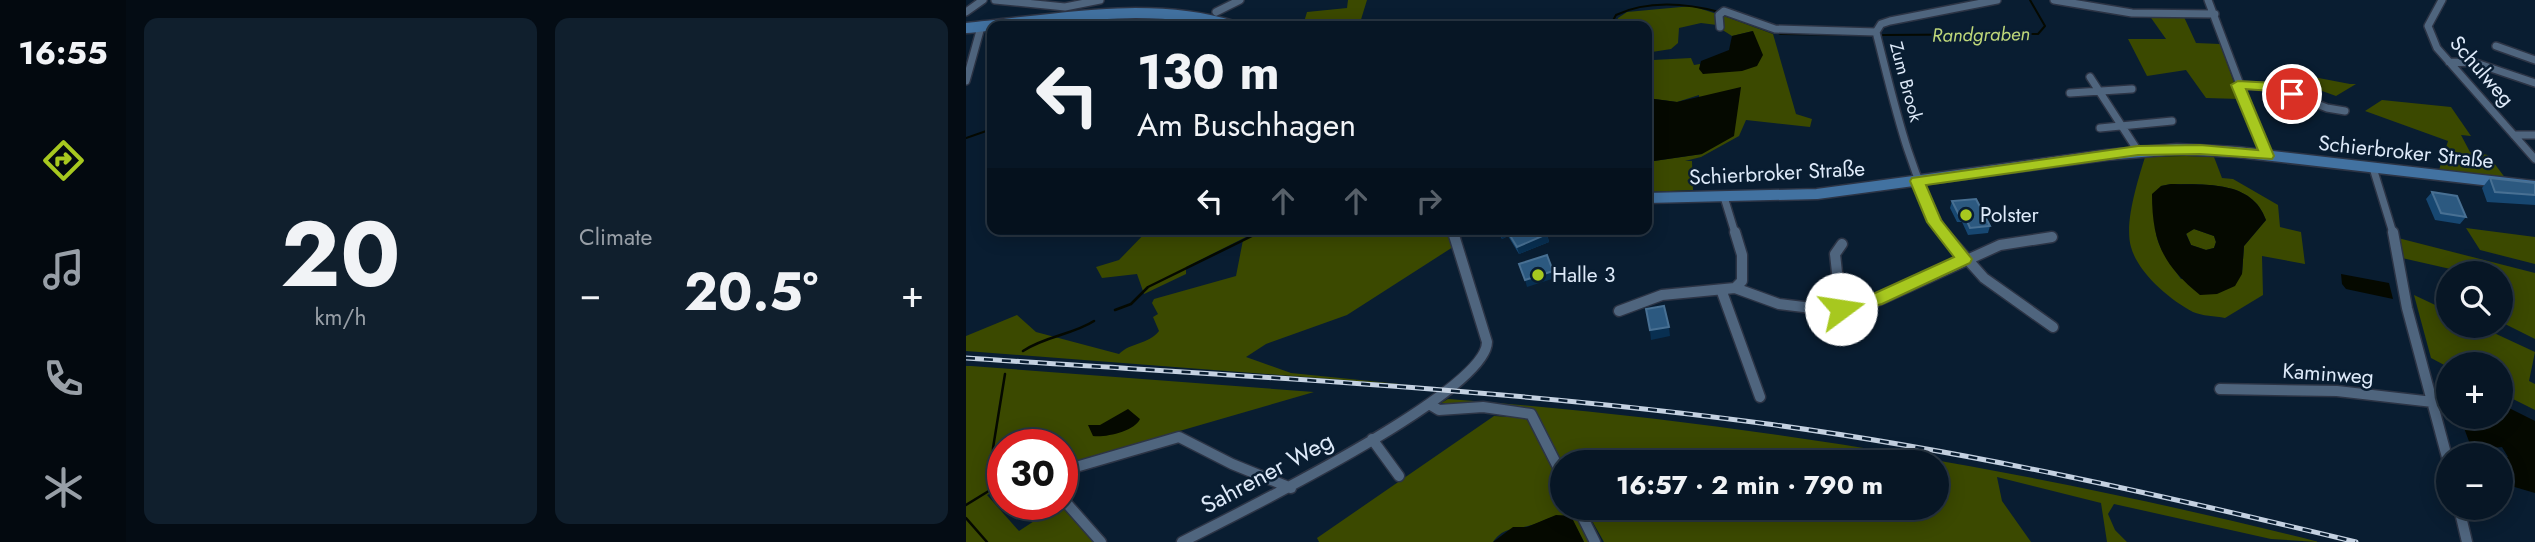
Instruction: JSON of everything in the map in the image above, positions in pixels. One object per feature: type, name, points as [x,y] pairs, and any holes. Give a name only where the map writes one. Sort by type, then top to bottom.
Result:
[{"type":"main road","points":[[1006,21],[1068,6],[1122,2]]},
{"type":"main road","points":[[1203,7],[1216,12],[1227,21]]},
{"type":"main road","points":[[966,28],[987,26]]},
{"type":"main road","name":"Schierbroker Straße","points":[[1652,198],[1817,194],[2138,151],[2200,149],[2535,186]]},
{"type":"street","points":[[966,12],[983,0]]},
{"type":"street","points":[[995,0],[1068,6],[1100,0]]},
{"type":"street","points":[[1216,12],[1240,0]]},
{"type":"street","name":"Zum Brook","points":[[1997,0],[1890,21],[1881,24],[1876,32],[1917,181],[1934,222],[1979,274],[2053,327]]},
{"type":"street","points":[[2054,0],[2132,13],[2216,14]]},
{"type":"street","points":[[2208,0],[2216,14],[2238,85],[2267,156]]},
{"type":"street","name":"Schulweg","points":[[2442,0],[2428,20],[2428,27],[2437,48],[2535,159]]},
{"type":"street","points":[[1720,27],[1721,13],[1784,31],[1876,32]]},
{"type":"street","points":[[966,81],[981,27]]},
{"type":"street","points":[[2496,46],[2535,60]]},
{"type":"street","points":[[2449,62],[2476,63],[2535,83]]},
{"type":"street","points":[[2090,77],[2138,151]]},
{"type":"street","points":[[2238,85],[2274,87],[2327,108],[2345,111]]},
{"type":"street","points":[[2070,93],[2132,89]]},
{"type":"street","points":[[2100,128],[2172,121]]},
{"type":"street","points":[[2514,135],[2535,135]]},
{"type":"street","points":[[2373,168],[2389,216],[2407,308],[2443,443]]},
{"type":"street","points":[[1619,311],[1639,300],[1692,291],[1722,292],[1735,288],[1742,281],[1742,256],[1724,197]]},
{"type":"street","name":"Sahrener Weg","points":[[1182,542],[1291,488],[1429,404],[1473,372],[1487,353],[1488,342],[1454,235]]},
{"type":"street","points":[[1735,288],[1744,294],[1771,302],[1815,310],[1841,309],[1877,300],[1964,259],[2034,236],[2052,237]]},
{"type":"street","points":[[1841,309],[1835,254],[1842,244]]},
{"type":"street","points":[[1722,292],[1760,397]]},
{"type":"street","name":"Kaminweg","points":[[2220,389],[2337,391],[2433,402]]},
{"type":"street","points":[[1429,404],[1439,410],[1483,407],[1531,414],[1550,451]]},
{"type":"street","points":[[1078,466],[1179,437],[1232,464],[1291,488]]},
{"type":"street","points":[[1372,439],[1399,476]]},
{"type":"street","points":[[1078,516],[1101,542]]},
{"type":"street","points":[[1584,520],[1595,542]]},
{"type":"street","points":[[2462,520],[2467,542]]},
{"type":"green space","points":[[1348,0],[1367,0],[1361,21],[1304,21],[1307,12],[1347,8]]},
{"type":"green space","points":[[1692,6],[1717,14],[1717,25],[1701,23],[1679,28],[1678,43],[1671,49],[1652,52],[1652,21],[1617,21],[1627,12]]},
{"type":"green space","points":[[1721,15],[1773,34],[1796,114],[1812,119],[1810,127],[1746,120],[1739,136],[1701,157],[1685,161],[1692,161],[1693,190],[1652,192],[1652,161],[1702,154],[1699,95],[1677,102],[1652,99],[1652,52],[1653,60],[1691,58],[1694,65],[1700,64],[1703,74],[1753,31],[1732,36],[1721,29]]},
{"type":"green space","points":[[2149,15],[2184,17],[2196,43],[2220,44],[2240,99],[2206,98],[2186,70],[2147,76],[2128,39],[2166,39]]},
{"type":"green space","points":[[2303,75],[2356,84],[2336,96],[2300,83]]},
{"type":"green space","points":[[2382,100],[2451,107],[2471,136],[2461,135],[2470,152],[2488,155],[2506,179],[2439,170],[2448,141],[2365,111]]},
{"type":"green space","points":[[2145,157],[2214,157],[2222,178],[2233,179],[2278,205],[2280,227],[2301,232],[2305,264],[2262,256],[2263,295],[2225,318],[2197,313],[2184,307],[2148,276],[2131,247],[2129,226]],"holes":[[[2171,184],[2226,187],[2239,191],[2259,207],[2266,220],[2244,246],[2242,274],[2181,279],[2159,244],[2155,226],[2161,186]]]},
{"type":"green space","points":[[2466,228],[2535,237],[2535,264],[2480,250]]},
{"type":"green space","points":[[2194,229],[2214,236],[2214,248],[2206,250],[2191,245],[2186,233]]},
{"type":"green space","points":[[1143,235],[1250,235],[1186,267],[1186,274],[1144,294],[1137,274],[1102,278],[1096,267],[1119,260]]},
{"type":"green space","points":[[1255,235],[1448,235],[1453,247],[1347,315],[1266,344],[1246,357],[1291,373],[1409,385],[966,351],[966,336],[1017,315],[1036,332],[1119,354],[1150,339],[1159,331],[1153,317],[1158,314],[1152,303],[1154,299],[1236,276],[1243,240]]},
{"type":"green space","points":[[2398,238],[2488,261],[2436,261],[2436,266],[2402,258]]},
{"type":"green space","points":[[2513,267],[2535,273],[2535,339],[2513,328]]},
{"type":"green space","points":[[2414,295],[2436,305],[2436,338],[2505,338],[2535,352],[2529,381],[2535,384],[2535,410],[2513,399],[2513,352],[2436,352],[2436,361],[2431,358]]},
{"type":"green space","points":[[966,366],[1314,392],[1078,460],[1078,429],[987,429],[987,520],[1009,520],[1019,531],[1036,520],[1074,520],[1093,542],[966,542]]},
{"type":"green space","points":[[1448,399],[1558,409],[1778,435],[1873,450],[1550,450],[1550,518],[1504,532],[1493,542],[1319,542],[1317,538],[1494,416],[1510,417],[1508,407],[1441,403]]},
{"type":"green space","points":[[1949,463],[2103,492],[2319,542],[2271,539],[2114,504],[2108,514],[2115,530],[2127,542],[2107,542],[2101,503],[1997,477],[2002,501],[2031,542],[1604,542],[1592,520],[1949,520]]},
{"type":"green space","points":[[1573,520],[1589,520],[1596,542],[1584,542]]},
{"type":"shaded area","points":[[1753,31],[1763,55],[1757,66],[1742,71],[1703,74],[1699,69],[1701,61],[1729,50],[1732,36]]},
{"type":"shaded area","points":[[1741,87],[1734,136],[1702,154],[1652,161],[1652,99],[1677,102]]},
{"type":"shaded area","points":[[2199,184],[2226,187],[2239,191],[2259,207],[2266,220],[2244,246],[2242,274],[2235,286],[2217,294],[2200,295],[2169,263],[2157,239],[2154,226],[2152,194],[2161,186]],"holes":[[[2194,229],[2214,236],[2214,248],[2206,250],[2191,245],[2186,234]]]},
{"type":"shaded area","points":[[2341,274],[2389,283],[2393,299],[2346,289],[2342,284]]},
{"type":"shaded area","points":[[1128,409],[1140,419],[1132,427],[1112,435],[1093,436],[1088,425],[1100,425]]},
{"type":"shaded area","points":[[2513,410],[2535,421],[2535,493],[2513,487],[2513,443],[2470,443],[2464,429],[2513,429]]},
{"type":"shaded area","points":[[1550,517],[1550,520],[1573,520],[1584,542],[1493,542],[1513,527],[1527,527]]},
{"type":"building","points":[[2490,178],[2535,183],[2535,195],[2495,192]]},
{"type":"building","points":[[2432,192],[2457,196],[2466,217],[2441,213]]},
{"type":"building","points":[[1976,199],[1990,226],[1970,228],[1964,214],[1959,215],[1952,201]]},
{"type":"building","points":[[1510,235],[1545,235],[1517,247]]},
{"type":"building","points":[[1547,255],[1553,271],[1525,280],[1519,264]]},
{"type":"building","points":[[1664,306],[1669,327],[1650,330],[1646,309]]},
{"type":"waterway","name":"Randgraben","points":[[1883,35],[2038,34],[2045,26],[2030,0]]},
{"type":"waterway","name":"Randgraben","points":[[1613,21],[1616,15],[1628,10],[1654,5],[1680,5],[1719,12]]},
{"type":"waterway","name":"Randgraben","points":[[1742,21],[1781,34],[1872,35]]},
{"type":"waterway","name":"Randgraben","points":[[966,138],[987,131]]},
{"type":"waterway","points":[[1115,310],[1131,304],[1148,287],[1254,235]]},
{"type":"waterway","points":[[1023,351],[1094,321]]},
{"type":"waterway","points":[[966,505],[992,489],[993,448],[1005,374]]},
{"type":"waterway","points":[[966,518],[987,542]]},
{"type":"railway","points":[[966,358],[1468,392],[1768,424],[1916,447],[2064,475],[2356,542]]},
{"type":"place","name":"Polster","points":[[1966,215]]},
{"type":"place","name":"Halle 3","points":[[1538,275]]},
{"type":"route","points":[[1841,309],[1877,300],[1964,259],[1934,222],[1917,181],[2138,151],[2200,149],[2267,156],[2238,85],[2274,87],[2292,94]]}]
